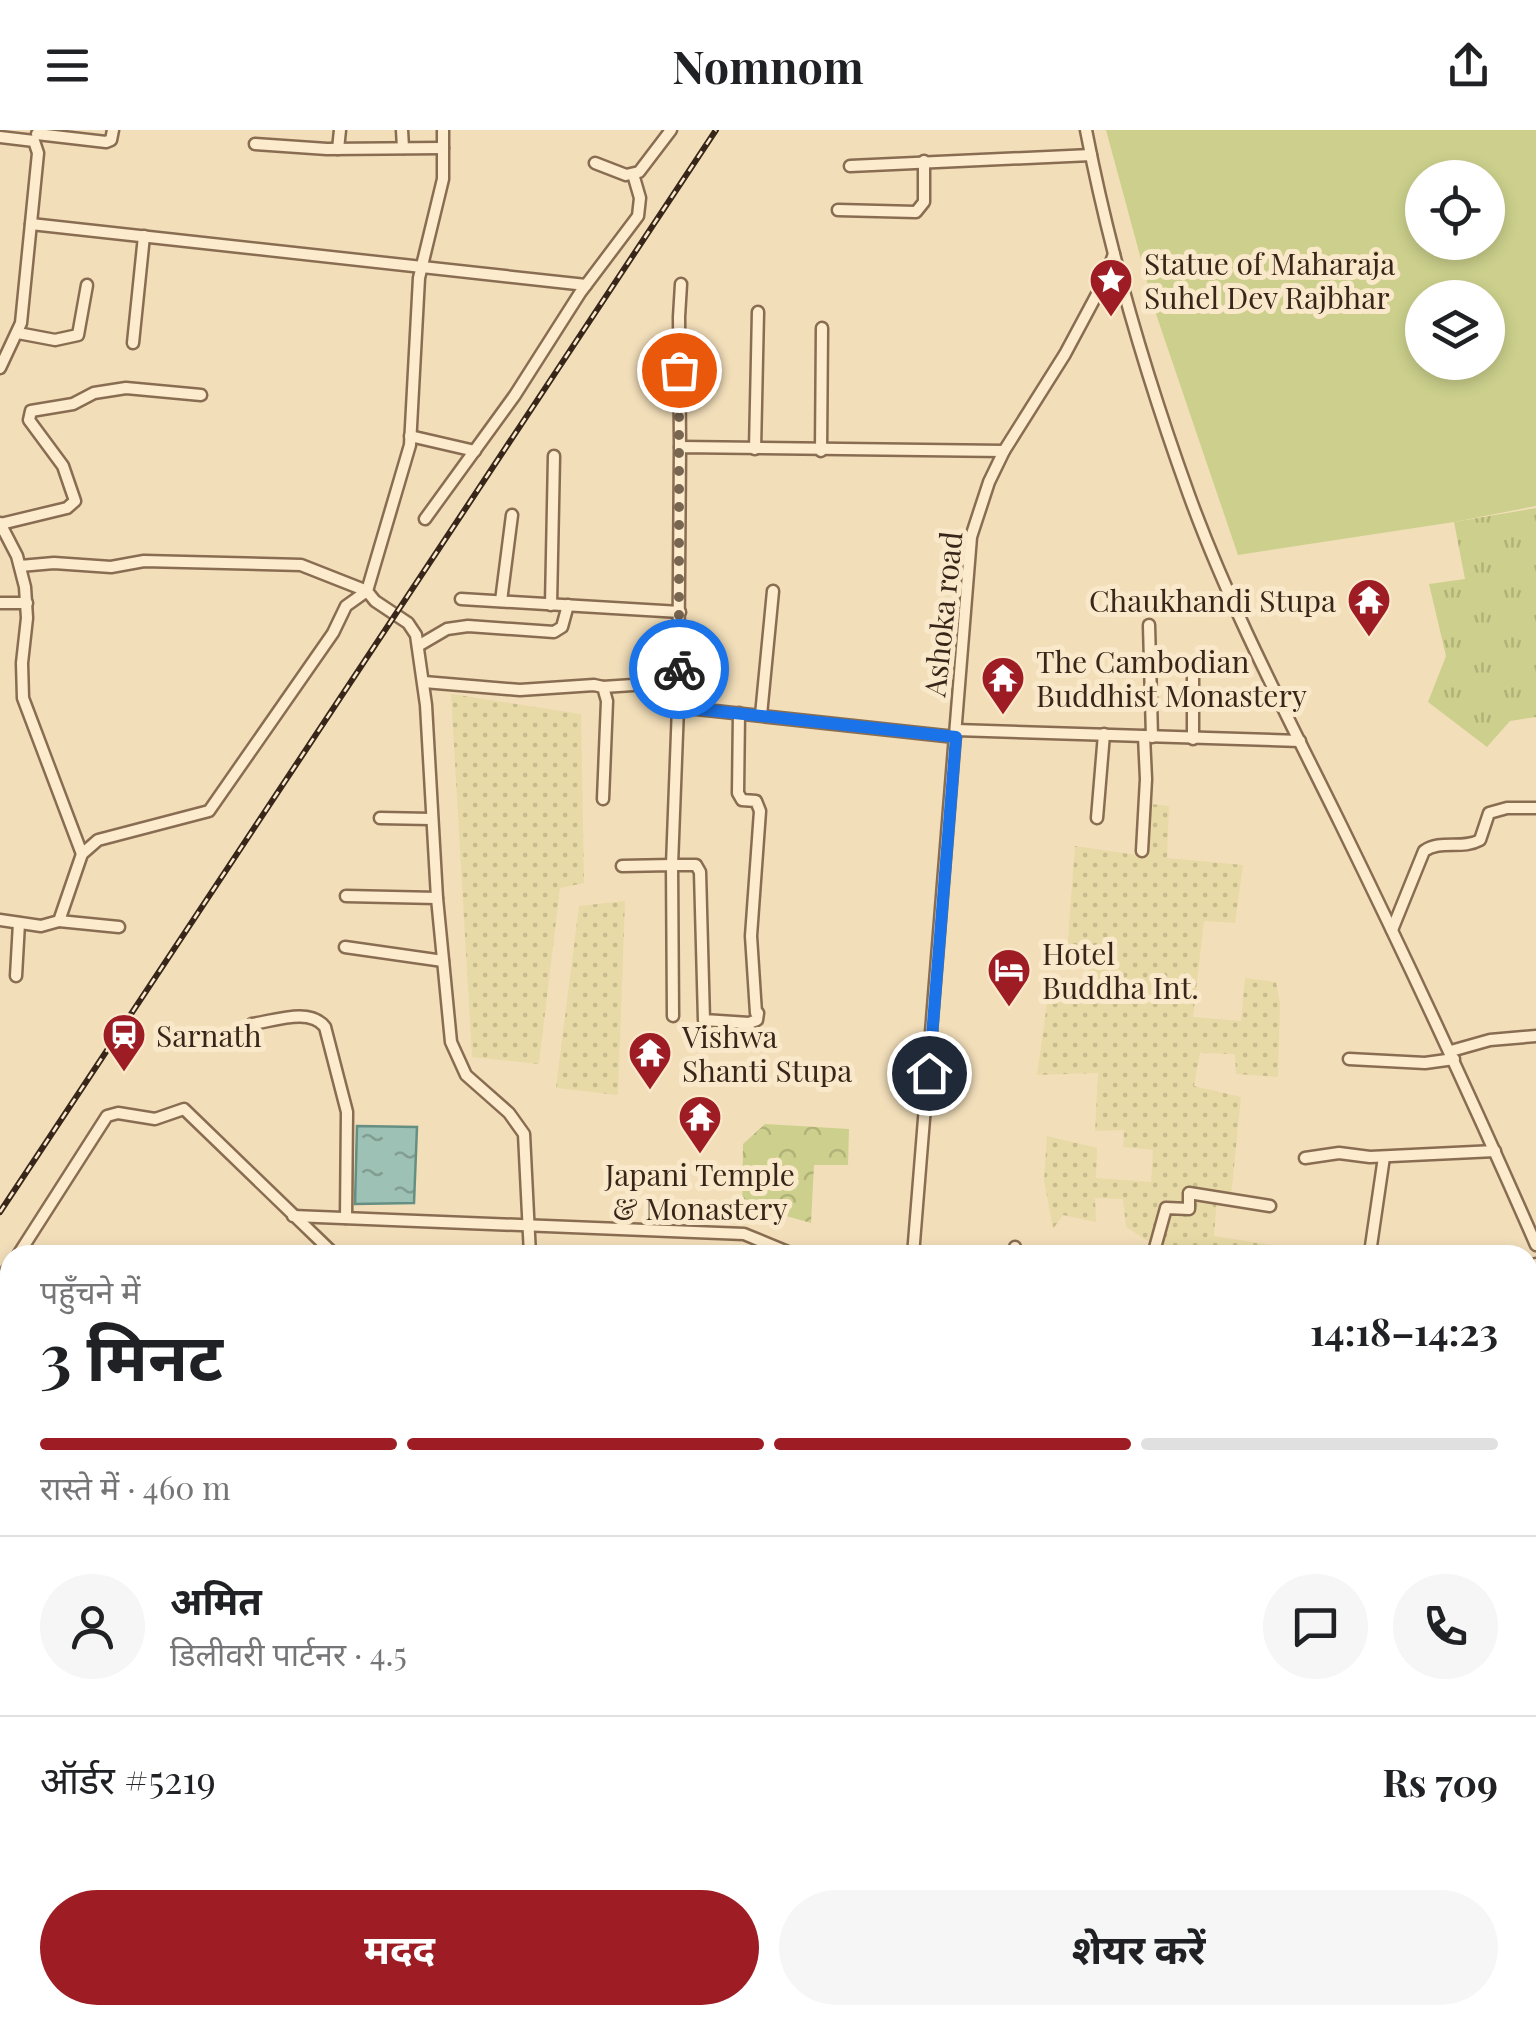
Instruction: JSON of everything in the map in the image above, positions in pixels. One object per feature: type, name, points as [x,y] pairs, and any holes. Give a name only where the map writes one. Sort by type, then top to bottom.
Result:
[{"type":"street","points":[[0,137],[36,135],[106,142],[111,140],[113,130]]},
{"type":"street","points":[[338,149],[340,130]]},
{"type":"street","points":[[402,130],[402,148]]},
{"type":"street","points":[[58,921],[82,854],[98,840],[209,811],[332,633],[346,606],[367,591],[406,462],[415,316],[422,266],[440,194],[443,130]]},
{"type":"street","points":[[595,163],[619,173],[639,172],[671,130]]},
{"type":"street","points":[[1086,130],[1143,357],[1190,497],[1300,741],[1452,1055],[1536,1245]]},
{"type":"street","points":[[0,368],[18,333],[38,153],[36,135]]},
{"type":"street","points":[[255,144],[338,149],[444,148]]},
{"type":"street","points":[[850,166],[1091,155]]},
{"type":"street","points":[[838,210],[916,212],[924,202],[924,161]]},
{"type":"street","points":[[425,519],[638,216],[640,198],[632,174]]},
{"type":"street","points":[[31,224],[586,286]]},
{"type":"street","points":[[133,343],[144,236]]},
{"type":"street","name":"Ashoka road","points":[[914,1245],[971,537],[1004,450],[1066,354],[1115,251]]},
{"type":"street","points":[[18,333],[55,340],[78,335],[87,284]]},
{"type":"street","points":[[673,1016],[681,284]]},
{"type":"street","points":[[755,448],[758,312]]},
{"type":"street","points":[[821,451],[822,328]]},
{"type":"street","points":[[82,854],[23,698],[27,603],[20,566],[0,524],[67,508],[75,501],[62,466],[29,420],[30,411],[74,404],[94,393],[126,388],[202,394]]},
{"type":"street","points":[[410,436],[475,451]]},
{"type":"street","points":[[680,447],[1004,450]]},
{"type":"street","points":[[551,604],[554,456]]},
{"type":"street","points":[[501,602],[512,515]]},
{"type":"street","points":[[20,566],[110,567],[144,562],[302,565],[367,591],[413,628],[424,682],[431,819],[451,1042],[460,1066],[509,1113],[524,1134],[529,1245]]},
{"type":"street","points":[[762,715],[773,591]]},
{"type":"street","points":[[462,599],[680,612]]},
{"type":"street","points":[[0,603],[27,603]]},
{"type":"street","points":[[418,646],[447,629],[468,626],[554,632],[562,627],[568,606]]},
{"type":"street","points":[[1142,852],[1149,626]]},
{"type":"street","points":[[1193,739],[1194,666]]},
{"type":"street","points":[[424,682],[520,690],[678,682]]},
{"type":"street","points":[[602,687],[607,702],[604,799]]},
{"type":"street","points":[[678,707],[956,734],[1104,734],[1300,741]]},
{"type":"street","points":[[622,866],[696,865],[700,872],[704,1020],[757,1020],[752,936],[760,811],[756,801],[742,800],[738,793],[739,713]]},
{"type":"street","points":[[1097,818],[1104,734]]},
{"type":"street","points":[[1392,930],[1424,851],[1439,844],[1472,844],[1480,840],[1489,813],[1496,809],[1536,808]]},
{"type":"street","points":[[380,818],[431,819]]},
{"type":"street","points":[[346,896],[437,898]]},
{"type":"street","points":[[0,920],[41,926],[58,921],[118,927]]},
{"type":"street","points":[[16,976],[19,922]]},
{"type":"street","points":[[345,947],[443,961]]},
{"type":"street","points":[[252,1024],[308,1016],[318,1018],[325,1027],[348,1112],[346,1218]]},
{"type":"street","points":[[1349,1058],[1415,1063],[1496,1039],[1536,1036]]},
{"type":"street","points":[[24,1245],[108,1116],[118,1113],[155,1119],[184,1110],[324,1245]]},
{"type":"street","points":[[1305,1158],[1495,1150]]},
{"type":"street","points":[[1371,1245],[1384,1157]]},
{"type":"street","points":[[1157,1245],[1166,1208],[1188,1209],[1189,1193],[1270,1206]]},
{"type":"street","points":[[294,1216],[744,1234],[770,1245]]},
{"type":"shaded area","points":[[451,694],[581,714],[584,883],[560,888],[539,1064],[472,1057]]},
{"type":"shaded area","points":[[1151,804],[1169,806],[1167,858],[1243,865],[1235,923],[1204,921],[1193,1017],[1241,1021],[1245,978],[1276,982],[1280,1003],[1278,1077],[1236,1074],[1235,1054],[1200,1053],[1194,1086],[1241,1097],[1231,1198],[1217,1196],[1214,1236],[1272,1245],[1154,1245],[1126,1227],[1123,1199],[1095,1198],[1096,1222],[1063,1215],[1053,1229],[1044,1180],[1047,1136],[1097,1148],[1096,1178],[1151,1182],[1153,1150],[1123,1147],[1124,1130],[1095,1131],[1098,1073],[1037,1075],[1050,982],[1087,984],[1089,952],[1067,951],[1075,846],[1143,856]]},
{"type":"shaded area","points":[[625,901],[618,1095],[556,1088],[579,906]]},
{"type":"green space","points":[[1106,130],[1536,130],[1536,506],[1238,555],[1155,311]]},
{"type":"green space","points":[[1536,508],[1536,717],[1510,721],[1487,747],[1428,702],[1446,656],[1429,584],[1465,579],[1454,522]]},
{"type":"green space","points":[[765,1124],[849,1129],[848,1165],[814,1165],[811,1223],[772,1212],[742,1217],[743,1144]]},
{"type":"water","points":[[357,1126],[417,1127],[414,1203],[355,1204]]},
{"type":"railway","points":[[0,1212],[716,130]]},
{"type":"way so far","points":[[679,370],[679,669]]},
{"type":"place","name":"Statue of Maharaja Suhel Dev Rajbhar","points":[[1111,318]]},
{"type":"place","name":"Chaukhandi Stupa","points":[[1369,638]]},
{"type":"place","name":"The Cambodian Buddhist Monastery","points":[[1003,716]]},
{"type":"place","name":"Hotel Buddha Int.","points":[[1009,1008]]},
{"type":"place","name":"Sarnath","points":[[124,1073]]},
{"type":"place","name":"Vishwa Shanti Stupa","points":[[650,1091]]},
{"type":"place","name":"Japani Temple & Monastery","points":[[700,1155]]},
{"type":"route","points":[[679,669],[678,707],[956,737],[929,1073]]}]
